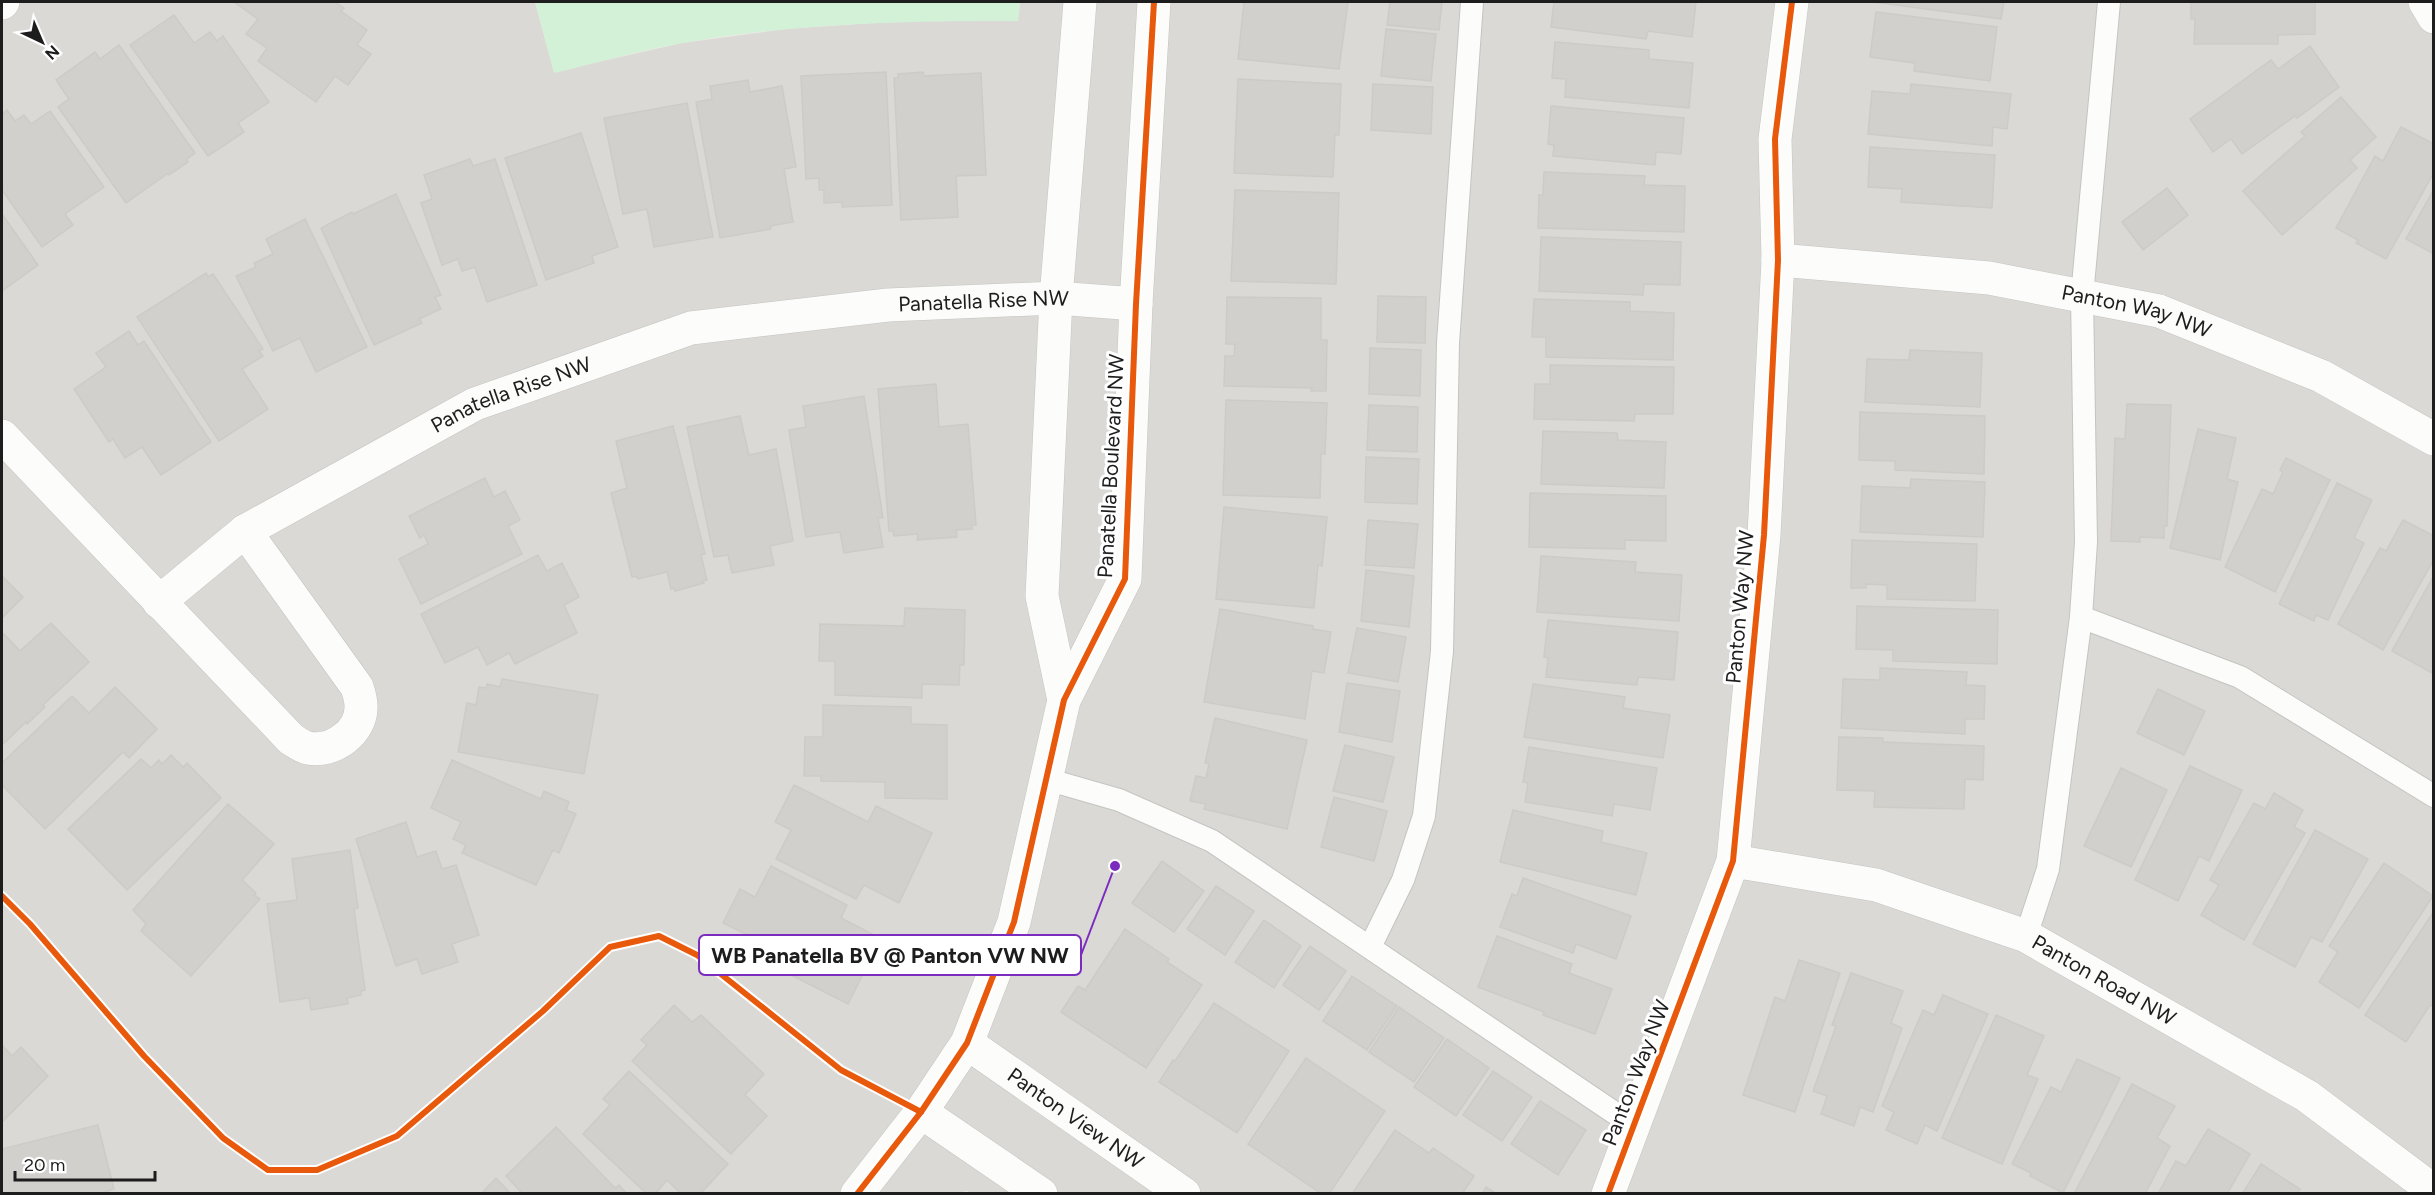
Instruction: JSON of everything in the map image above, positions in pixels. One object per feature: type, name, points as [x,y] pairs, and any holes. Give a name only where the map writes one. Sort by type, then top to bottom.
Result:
[{"type":"street","name":"Panatella Boulevard NW","points":[[1064,700],[1042,596],[1056,298],[1080,2]]},
{"type":"street","name":"Panatella Boulevard NW","points":[[857,1194],[921,1112],[967,1043],[1014,922],[1064,700],[1125,579],[1136,304],[1154,2]]},
{"type":"street","name":"Panton Way NW","points":[[1608,1194],[1733,861],[1764,535],[1778,260],[1775,139],[1792,2]]},
{"type":"street","points":[[2425,2],[2433,16]]},
{"type":"street","name":"Panton Way NW","points":[[1778,260],[1989,279],[2158,311],[2320,376],[2433,439]]},
{"type":"street","name":"Panatella Rise NW","points":[[159,602],[245,531],[475,404],[692,328],[888,305],[1056,298],[1136,304]]},
{"type":"street","points":[[2,436],[291,739],[307,748],[325,748],[345,739],[357,724],[362,707],[357,687],[245,531]]},
{"type":"street","name":"Panton Road NW","points":[[1733,861],[1876,885],[2026,936],[2307,1096],[2433,1191]]},
{"type":"street","name":"Panton View NW","points":[[967,1043],[1184,1194]]},
{"type":"street","points":[[921,1112],[1041,1194]]},
{"type":"lane","points":[[1370,947],[1403,880],[1424,816],[1442,651],[1448,343],[1472,2]]},
{"type":"lane","points":[[2026,936],[2048,869],[2081,617],[2086,542],[2082,296],[2109,2]]},
{"type":"lane","points":[[2081,617],[2240,677],[2433,796]]},
{"type":"lane","points":[[1046,779],[1119,800],[1212,841],[1634,1126]]},
{"type":"shaded area","points":[[2,2],[535,2],[554,72],[682,43],[786,29],[904,21],[1018,21],[1020,2],[2433,2],[2433,1193],[972,1194],[967,1191],[951,1194],[2,1194]]},
{"type":"green space","points":[[535,2],[1020,2],[1018,21],[850,24],[766,31],[667,46],[554,73]]},
{"type":"building","points":[[234,2],[335,2],[344,8],[341,11],[367,30],[357,45],[371,54],[348,85],[335,76],[316,102],[258,61],[267,48],[246,34],[258,19]]},
{"type":"building","points":[[1244,2],[1348,2],[1339,69],[1238,59]]},
{"type":"building","points":[[1390,2],[1442,2],[1439,30],[1387,25]]},
{"type":"building","points":[[1554,2],[1696,2],[1692,37],[1648,31],[1646,39],[1551,27]]},
{"type":"building","points":[[1873,2],[2004,2],[2001,19]]},
{"type":"building","points":[[2191,2],[2315,2],[2315,34],[2278,35],[2278,44],[2194,44],[2195,19],[2191,19]]},
{"type":"building","points":[[1876,12],[1997,27],[1990,81],[1914,71],[1915,63],[1870,57]]},
{"type":"building","points":[[174,15],[194,43],[210,32],[217,41],[223,36],[269,102],[238,123],[244,132],[208,156],[130,45]]},
{"type":"building","points":[[1386,29],[1436,34],[1431,81],[1381,76]]},
{"type":"building","points":[[1555,42],[1649,50],[1649,59],[1693,63],[1689,108],[1565,97],[1566,79],[1552,78]]},
{"type":"building","points":[[119,45],[195,153],[187,159],[188,162],[126,203],[58,107],[69,99],[56,80],[95,52],[100,59]]},
{"type":"building","points":[[2310,46],[2339,87],[2242,154],[2231,139],[2213,152],[2190,119],[2271,60],[2278,69]]},
{"type":"building","points":[[886,72],[892,205],[842,207],[842,202],[824,203],[824,190],[819,190],[819,178],[806,179],[801,76]]},
{"type":"building","points":[[923,72],[924,76],[981,73],[986,175],[956,176],[958,217],[901,220],[894,78],[898,78],[898,74]]},
{"type":"building","points":[[1238,79],[1341,84],[1339,135],[1335,135],[1333,177],[1234,173]]},
{"type":"building","points":[[748,80],[750,92],[782,86],[796,167],[784,169],[793,222],[770,226],[771,229],[720,238],[696,102],[712,99],[710,86]]},
{"type":"building","points":[[1373,84],[1433,87],[1431,134],[1371,130]]},
{"type":"building","points":[[1911,84],[2011,94],[2007,129],[1993,127],[1992,146],[1868,134],[1872,91],[1910,94]]},
{"type":"building","points":[[2341,97],[2376,137],[2350,160],[2357,168],[2282,235],[2243,191],[2305,136],[2301,132]]},
{"type":"building","points":[[687,103],[713,237],[654,247],[647,209],[623,214],[604,118]]},
{"type":"building","points":[[1551,106],[1684,118],[1681,154],[1656,152],[1655,165],[1553,156],[1554,145],[1548,144]]},
{"type":"building","points":[[7,110],[15,121],[24,115],[31,124],[50,111],[104,187],[65,214],[73,225],[42,247],[2,190],[2,114]]},
{"type":"building","points":[[2401,127],[2434,144],[2434,172],[2386,259],[2356,243],[2358,240],[2336,228],[2375,156],[2383,161]]},
{"type":"building","points":[[581,133],[618,247],[592,256],[594,263],[546,280],[505,158]]},
{"type":"building","points":[[1870,147],[1995,155],[1992,208],[1901,202],[1902,189],[1868,187]]},
{"type":"building","points":[[470,159],[473,166],[495,159],[537,285],[487,302],[475,267],[462,271],[458,259],[442,265],[421,203],[432,199],[424,175]]},
{"type":"building","points":[[1544,172],[1645,176],[1644,185],[1685,186],[1684,232],[1538,228],[1539,195],[1543,195]]},
{"type":"building","points":[[2167,188],[2188,215],[2143,250],[2122,222]]},
{"type":"building","points":[[2434,189],[2434,254],[2406,239]]},
{"type":"building","points":[[1235,190],[1339,193],[1336,284],[1231,281]]},
{"type":"building","points":[[396,194],[441,295],[435,297],[441,309],[419,319],[422,323],[374,345],[321,228]]},
{"type":"building","points":[[2,214],[38,265],[2,291]]},
{"type":"building","points":[[305,219],[367,347],[316,372],[300,338],[273,351],[236,276],[256,267],[254,263],[273,254],[266,239]]},
{"type":"building","points":[[1541,237],[1681,242],[1680,285],[1644,284],[1643,295],[1539,291]]},
{"type":"building","points":[[206,273],[208,277],[213,274],[263,349],[259,351],[263,356],[242,369],[268,409],[219,441],[137,317]]},
{"type":"building","points":[[1378,296],[1426,297],[1425,343],[1377,342]]},
{"type":"building","points":[[1227,297],[1321,298],[1321,340],[1327,340],[1326,391],[1311,391],[1312,388],[1224,386],[1225,356],[1234,356],[1235,344],[1226,344]]},
{"type":"building","points":[[1534,299],[1630,302],[1630,311],[1674,313],[1673,360],[1546,357],[1546,337],[1532,337]]},
{"type":"building","points":[[129,331],[138,345],[144,341],[211,442],[161,475],[142,447],[125,458],[113,439],[109,442],[74,389],[106,367],[96,353]]},
{"type":"building","points":[[1370,348],[1421,350],[1420,396],[1369,394]]},
{"type":"building","points":[[1910,350],[1982,353],[1980,407],[1865,402],[1867,359],[1909,360]]},
{"type":"building","points":[[1550,365],[1674,367],[1673,414],[1635,414],[1634,421],[1534,419],[1535,384],[1550,384]]},
{"type":"building","points":[[936,384],[939,427],[968,424],[976,525],[972,525],[972,529],[956,530],[957,537],[917,540],[918,534],[894,536],[893,531],[889,531],[878,389]]},
{"type":"building","points":[[864,396],[883,518],[878,518],[883,547],[844,553],[840,532],[806,537],[789,430],[806,427],[803,406]]},
{"type":"building","points":[[1226,400],[1327,403],[1325,454],[1321,454],[1320,498],[1223,495]]},
{"type":"building","points":[[2127,404],[2171,405],[2167,526],[2164,526],[2164,538],[2140,537],[2140,542],[2111,541],[2115,438],[2125,439]]},
{"type":"building","points":[[1369,405],[1418,407],[1417,452],[1367,450]]},
{"type":"building","points":[[1860,412],[1985,416],[1984,474],[1895,470],[1895,461],[1859,460]]},
{"type":"building","points":[[740,416],[749,455],[776,449],[793,541],[770,546],[774,565],[732,573],[728,555],[714,557],[687,427]]},
{"type":"building","points":[[673,426],[705,554],[701,555],[707,580],[703,581],[704,583],[675,591],[674,588],[671,589],[667,572],[638,579],[636,576],[632,577],[611,493],[627,488],[616,441]]},
{"type":"building","points":[[2198,429],[2236,438],[2227,479],[2238,482],[2220,560],[2170,548]]},
{"type":"building","points":[[1543,431],[1617,433],[1618,440],[1666,442],[1664,488],[1541,484]]},
{"type":"building","points":[[1366,457],[1419,459],[1417,504],[1365,502]]},
{"type":"building","points":[[2286,458],[2330,480],[2275,592],[2225,567],[2262,489],[2273,494],[2283,472],[2280,470]]},
{"type":"building","points":[[485,478],[494,497],[505,491],[520,520],[508,526],[522,554],[421,604],[399,559],[428,544],[424,535],[420,538],[409,516]]},
{"type":"building","points":[[1911,479],[1985,482],[1983,537],[1860,532],[1862,486],[1910,488]]},
{"type":"building","points":[[2337,483],[2372,500],[2354,538],[2364,543],[2328,620],[2316,615],[2314,621],[2279,604]]},
{"type":"building","points":[[1530,493],[1666,496],[1666,541],[1625,540],[1625,549],[1529,547]]},
{"type":"building","points":[[1224,507],[1327,517],[1322,566],[1318,565],[1314,608],[1216,599]]},
{"type":"building","points":[[1368,520],[1418,524],[1414,568],[1365,565]]},
{"type":"building","points":[[2403,520],[2434,536],[2434,559],[2383,650],[2338,624],[2380,548],[2386,551]]},
{"type":"building","points":[[1852,540],[1977,544],[1975,601],[1887,599],[1887,585],[1866,584],[1866,588],[1851,588]]},
{"type":"building","points":[[538,555],[547,571],[562,563],[579,597],[564,605],[577,633],[515,664],[509,653],[487,665],[478,647],[445,663],[421,614]]},
{"type":"building","points":[[1541,556],[1636,562],[1635,572],[1682,575],[1679,621],[1537,612]]},
{"type":"building","points":[[1366,570],[1414,576],[1409,627],[1361,621]]},
{"type":"building","points":[[2434,575],[2434,674],[2392,651]]},
{"type":"building","points":[[2,576],[23,597],[2,618]]},
{"type":"building","points":[[1857,606],[1998,610],[1997,664],[1893,661],[1893,650],[1856,649]]},
{"type":"building","points":[[905,608],[965,610],[964,665],[960,665],[959,685],[922,684],[922,698],[835,695],[835,661],[819,661],[820,624],[904,626]]},
{"type":"building","points":[[1220,609],[1313,626],[1313,629],[1331,632],[1324,673],[1312,671],[1305,719],[1204,702]]},
{"type":"building","points":[[1548,620],[1678,632],[1674,680],[1638,677],[1637,685],[1546,677],[1548,658],[1544,657]]},
{"type":"building","points":[[51,623],[89,662],[43,705],[45,707],[2,745],[2,637],[4,634],[20,651]]},
{"type":"building","points":[[1357,628],[1406,637],[1398,682],[1348,673]]},
{"type":"building","points":[[1880,668],[1967,672],[1966,685],[1985,686],[1984,719],[1965,719],[1965,734],[1841,728],[1843,679],[1880,680]]},
{"type":"building","points":[[502,679],[598,695],[584,774],[458,752],[467,703],[476,705],[479,687],[486,688],[487,684],[500,687]]},
{"type":"building","points":[[1347,683],[1400,691],[1392,742],[1339,732]]},
{"type":"building","points":[[1533,684],[1625,697],[1623,708],[1670,715],[1663,758],[1524,737]]},
{"type":"building","points":[[115,687],[157,729],[129,758],[123,752],[45,829],[2,785],[2,763],[72,696],[89,713]]},
{"type":"building","points":[[2158,689],[2205,711],[2184,755],[2137,733]]},
{"type":"building","points":[[823,705],[911,707],[911,724],[947,725],[947,799],[885,798],[885,782],[821,781],[821,776],[804,776],[805,737],[823,737]]},
{"type":"building","points":[[1215,718],[1307,740],[1287,829],[1204,809],[1206,804],[1190,801],[1196,776],[1206,778],[1209,764],[1205,763]]},
{"type":"building","points":[[1839,737],[1883,738],[1883,742],[1984,746],[1983,780],[1965,779],[1964,809],[1874,807],[1875,791],[1837,790]]},
{"type":"building","points":[[1345,745],[1394,757],[1383,802],[1333,791]]},
{"type":"building","points":[[1529,747],[1657,768],[1650,810],[1614,804],[1612,816],[1525,802],[1528,783],[1523,782]]},
{"type":"building","points":[[171,755],[183,767],[187,763],[221,798],[127,890],[68,829],[141,759],[151,768],[159,760],[162,764]]},
{"type":"building","points":[[452,760],[541,799],[544,791],[569,802],[566,810],[576,814],[559,853],[553,850],[536,885],[462,853],[466,845],[453,839],[461,822],[431,808]]},
{"type":"building","points":[[2190,766],[2242,790],[2209,861],[2199,856],[2178,901],[2135,880]]},
{"type":"building","points":[[2121,768],[2167,790],[2131,867],[2084,846]]},
{"type":"building","points":[[794,785],[868,822],[876,806],[932,833],[899,903],[864,885],[856,899],[776,859],[791,830],[775,822]]},
{"type":"building","points":[[2274,793],[2303,810],[2294,827],[2305,833],[2244,940],[2201,915],[2219,885],[2210,880],[2254,803],[2265,809]]},
{"type":"building","points":[[1334,797],[1387,811],[1374,861],[1321,847]]},
{"type":"building","points":[[228,804],[274,844],[242,880],[260,899],[191,976],[141,931],[146,924],[133,910]]},
{"type":"building","points":[[1513,810],[1603,831],[1601,842],[1647,853],[1636,895],[1500,862]]},
{"type":"building","points":[[406,822],[417,857],[436,851],[442,869],[456,865],[479,935],[452,944],[458,962],[422,974],[417,959],[396,966],[356,839]]},
{"type":"building","points":[[2315,830],[2368,859],[2322,942],[2311,937],[2295,967],[2253,944]]},
{"type":"building","points":[[350,850],[358,908],[354,909],[365,990],[361,991],[361,995],[347,998],[348,1004],[311,1010],[309,998],[280,1002],[267,904],[297,900],[292,859]]},
{"type":"building","points":[[1162,861],[1204,891],[1174,932],[1132,903]]},
{"type":"building","points":[[2384,863],[2433,896],[2359,1008],[2319,982],[2338,952],[2329,946]]},
{"type":"building","points":[[771,866],[847,905],[841,918],[878,937],[848,1004],[791,975],[797,964],[772,951],[774,948],[723,923],[740,889],[755,897]]},
{"type":"building","points":[[1523,878],[1631,916],[1616,959],[1576,944],[1573,953],[1500,927],[1512,894],[1517,896]]},
{"type":"building","points":[[1216,886],[1254,911],[1225,955],[1187,929]]},
{"type":"building","points":[[2434,911],[2434,1007],[2430,1005],[2406,1042],[2365,1015]]},
{"type":"building","points":[[1264,920],[1301,946],[1274,988],[1235,962]]},
{"type":"building","points":[[1125,929],[1169,959],[1167,962],[1202,985],[1146,1068],[1061,1012],[1078,986],[1085,990]]},
{"type":"building","points":[[1497,936],[1572,964],[1569,973],[1612,989],[1595,1034],[1478,987]]},
{"type":"building","points":[[1310,946],[1346,971],[1319,1010],[1283,985]]},
{"type":"building","points":[[1799,960],[1840,973],[1795,1112],[1743,1095],[1775,997],[1785,1001]]},
{"type":"building","points":[[1851,973],[1903,991],[1891,1023],[1902,1028],[1873,1112],[1860,1107],[1854,1126],[1821,1114],[1827,1096],[1813,1091],[1836,1026],[1832,1025]]},
{"type":"building","points":[[1352,976],[1397,1006],[1367,1050],[1323,1021]]},
{"type":"building","points":[[1943,995],[1988,1014],[1937,1131],[1925,1125],[1917,1144],[1886,1130],[1894,1112],[1882,1106],[1923,1010],[1934,1015]]},
{"type":"building","points":[[1214,1003],[1289,1051],[1237,1133],[1159,1082]]},
{"type":"building","points":[[674,1005],[692,1022],[701,1015],[764,1074],[745,1095],[767,1116],[731,1154],[632,1061],[647,1045],[641,1040]]},
{"type":"building","points":[[1399,1007],[1444,1038],[1414,1082],[1369,1052]]},
{"type":"building","points":[[1996,1015],[2044,1036],[2027,1075],[2038,1079],[2002,1164],[1942,1138]]},
{"type":"building","points":[[1447,1039],[1489,1068],[1456,1116],[1414,1087]]},
{"type":"building","points":[[2,1045],[12,1056],[21,1047],[48,1076],[2,1122]]},
{"type":"building","points":[[1306,1058],[1385,1111],[1329,1194],[1322,1194],[1248,1144]]},
{"type":"building","points":[[2077,1059],[2120,1078],[2063,1193],[2012,1164],[2051,1087],[2061,1092]]},
{"type":"building","points":[[629,1071],[728,1164],[700,1194],[681,1194],[667,1180],[655,1194],[647,1194],[583,1134],[610,1105],[603,1099]]},
{"type":"building","points":[[1493,1071],[1532,1097],[1502,1141],[1463,1115]]},
{"type":"building","points":[[2132,1084],[2175,1106],[2157,1138],[2170,1146],[2145,1194],[2074,1194]]},
{"type":"building","points":[[1540,1101],[1586,1130],[1558,1175],[1511,1144]]},
{"type":"building","points":[[98,1125],[114,1189],[98,1194],[2,1194],[2,1149]]},
{"type":"building","points":[[556,1127],[615,1188],[619,1185],[627,1194],[523,1194],[506,1176]]},
{"type":"building","points":[[2208,1129],[2250,1154],[2227,1194],[2158,1194],[2176,1161],[2186,1166]]},
{"type":"building","points":[[1395,1130],[1429,1153],[1433,1148],[1474,1176],[1462,1194],[1352,1194]]},
{"type":"building","points":[[2261,1164],[2300,1189],[2297,1194],[2242,1194]]},
{"type":"building","points":[[496,1178],[511,1194],[481,1194]]},
{"type":"building","points":[[1486,1187],[1497,1194],[1482,1194]]},
{"type":"cycle path","points":[[857,1194],[921,1112],[967,1043],[1014,922],[1064,700],[1125,579],[1136,304],[1154,2]]},
{"type":"cycle path","points":[[1608,1194],[1733,861],[1764,535],[1778,260],[1775,139],[1792,2]]},
{"type":"cycle path","points":[[2,896],[30,924],[144,1056],[223,1138],[268,1170],[317,1170],[397,1136],[543,1011],[610,947],[659,936],[697,955],[841,1070],[921,1112]]},
{"type":"place","name":"WB Panatella BV @ Panton VW NW","points":[[1115,866]]}]
